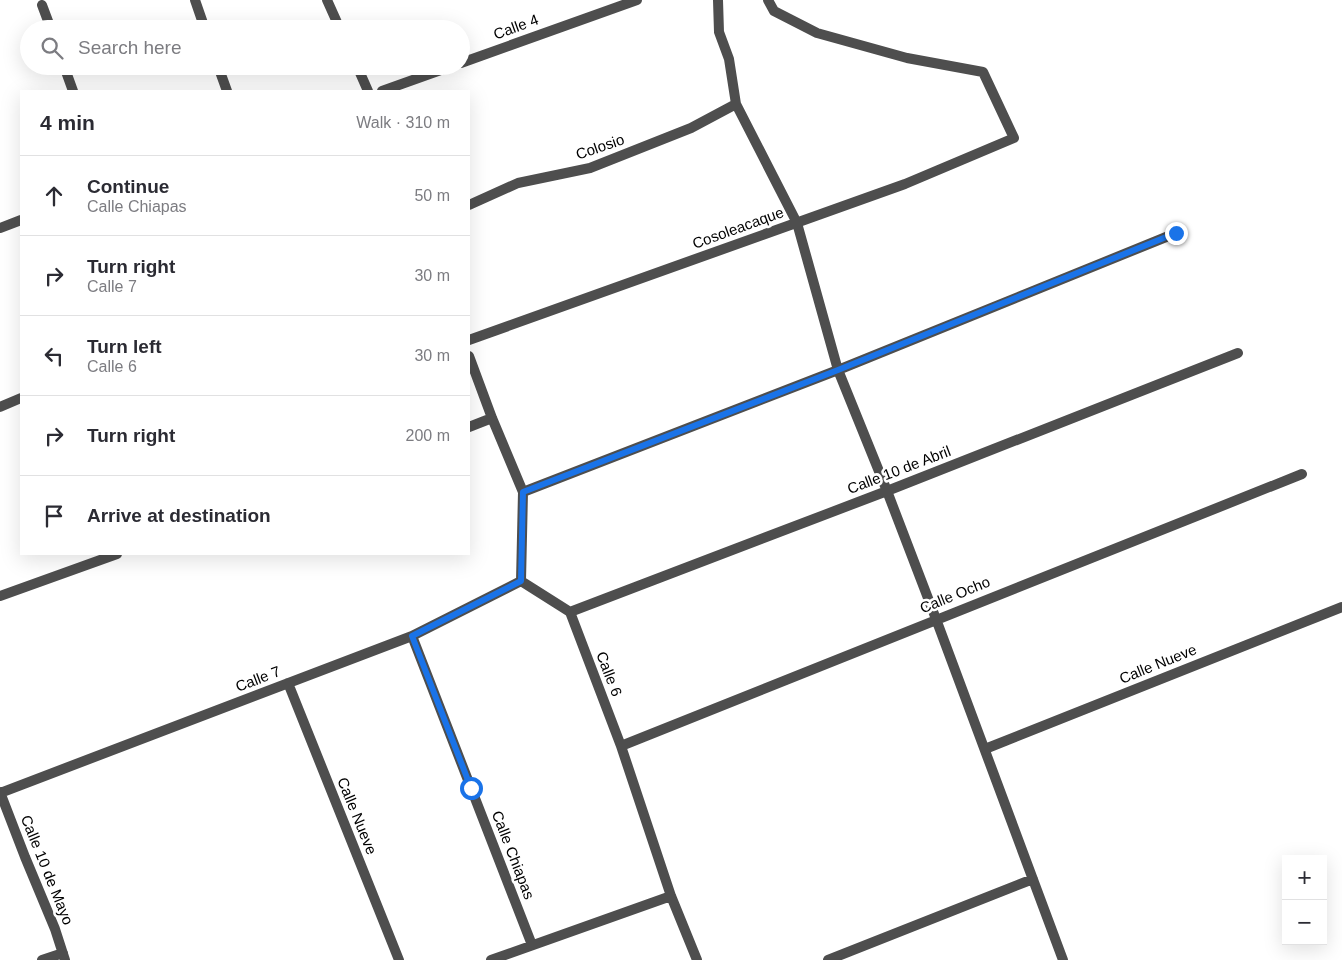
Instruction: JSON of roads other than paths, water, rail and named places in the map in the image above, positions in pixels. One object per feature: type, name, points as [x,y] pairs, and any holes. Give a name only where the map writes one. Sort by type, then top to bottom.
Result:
[{"type":"street","points":[[195,0],[202,20]]},
{"type":"street","points":[[327,0],[336,20]]},
{"type":"street","name":"Calle 4","points":[[470,60],[637,0]]},
{"type":"street","points":[[718,0],[719,32],[729,59],[736,104],[797,223],[838,370],[936,619],[1063,960]]},
{"type":"street","name":"Cosoleacaque","points":[[470,340],[905,184],[1014,138],[983,72],[906,58],[817,33],[774,11],[768,0]]},
{"type":"street","points":[[42,5],[48,20]]},
{"type":"street","points":[[67,75],[73,90]]},
{"type":"street","points":[[221,75],[227,90]]},
{"type":"street","points":[[360,75],[368,90]]},
{"type":"street","points":[[385,90],[427,75]]},
{"type":"street","name":"Colosio","points":[[470,206],[518,183],[599,165],[691,128],[736,104]]},
{"type":"street","points":[[0,228],[20,220]]},
{"type":"street","points":[[523,492],[838,370],[1176,233]]},
{"type":"street","name":"Calle 10 de Abril","points":[[570,612],[887,491],[1238,352]]},
{"type":"street","points":[[470,359],[523,492],[521,581],[570,612]]},
{"type":"street","points":[[0,407],[20,398]]},
{"type":"street","points":[[470,427],[492,418]]},
{"type":"street","name":"Calle Ocho","points":[[620,746],[1302,474]]},
{"type":"street","points":[[0,596],[114,555]]},
{"type":"street","name":"Calle 7","points":[[0,793],[412,636],[521,581]]},
{"type":"street","name":"Calle Nueve","points":[[985,749],[1342,608]]},
{"type":"street","name":"Calle 6","points":[[570,612],[620,746],[671,896],[697,960]]},
{"type":"street","name":"Calle Chiapas","points":[[412,636],[532,945]]},
{"type":"street","name":"Calle Nueve","points":[[288,683],[399,960]]},
{"type":"street","name":"Calle 10 de Mayo","points":[[0,793],[64,956]]},
{"type":"street","points":[[828,960],[1034,879]]},
{"type":"street","points":[[491,960],[671,896]]},
{"type":"street","points":[[42,960],[64,956]]}]
